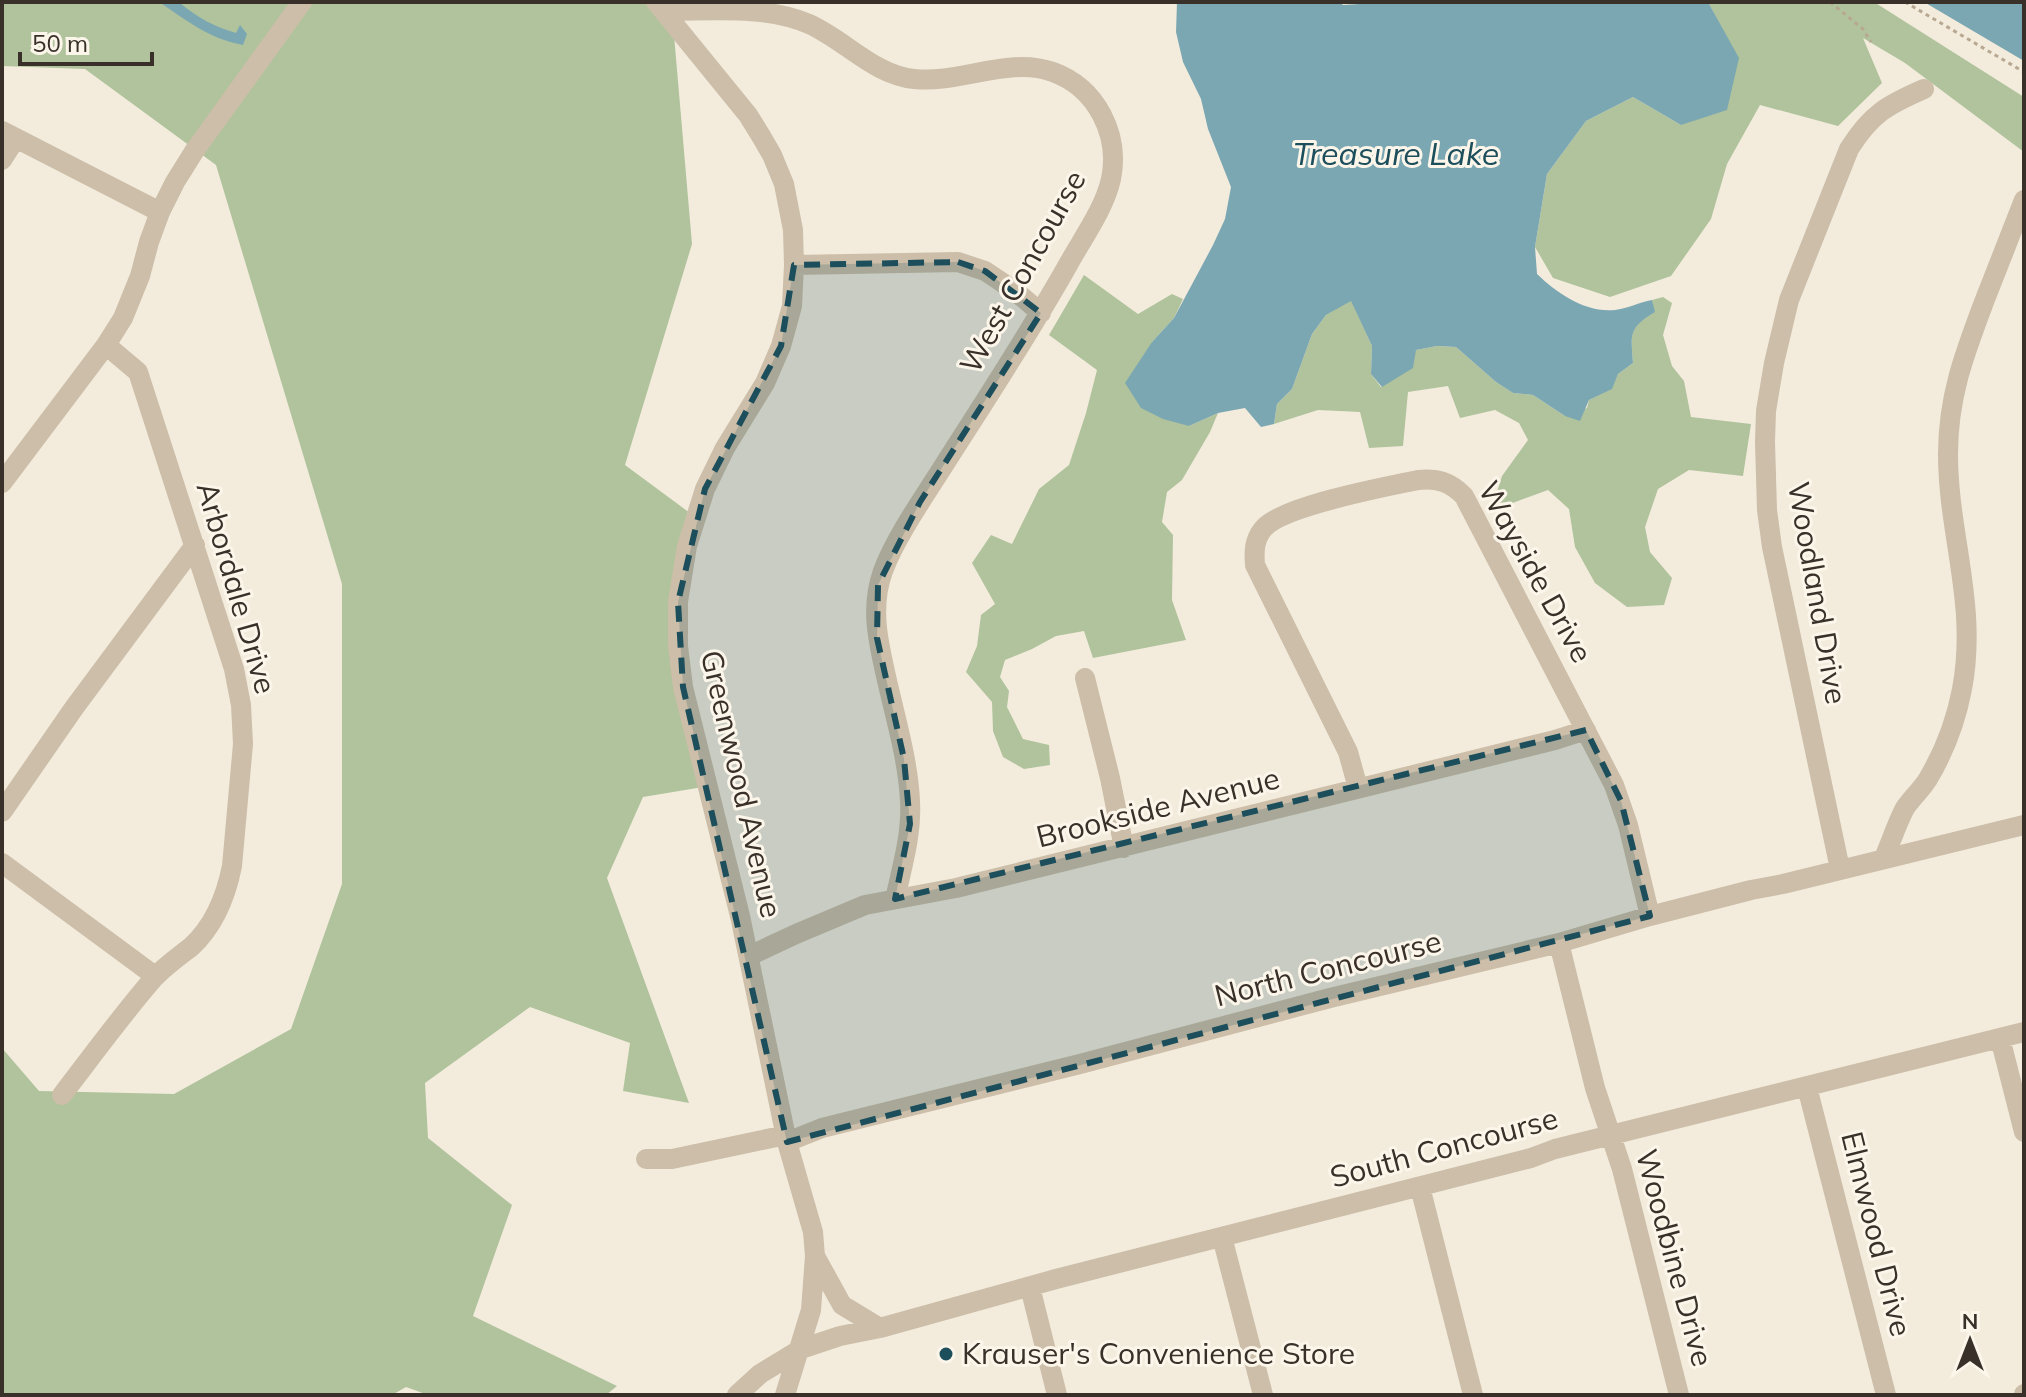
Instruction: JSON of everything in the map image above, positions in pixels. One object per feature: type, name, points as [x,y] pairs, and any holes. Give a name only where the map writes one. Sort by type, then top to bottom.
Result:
[{"type":"street","points":[[2,483],[106,345],[132,299],[160,212],[175,182],[302,2]]},
{"type":"street","name":"Greenwood Avenue","points":[[660,6],[748,115],[772,155],[784,184],[793,230],[792,306],[781,346],[765,383],[725,448],[705,489],[687,546],[678,602],[678,646],[683,687],[749,956],[787,1138],[813,1232],[815,1256],[811,1310],[785,1395]]},
{"type":"street","name":"West Concourse","points":[[660,6],[756,11],[796,19],[900,77],[943,80],[1026,67],[1054,72],[1089,95],[1102,112],[1109,130],[1114,161],[1101,205],[1041,313],[920,502],[889,556],[878,585],[875,610],[877,638],[910,800],[909,839],[895,899]]},
{"type":"street","name":"Woodland Drive","points":[[1840,869],[1772,547],[1765,475],[1766,411],[1789,300],[1849,149],[1876,115],[1893,103],[1924,89]]},
{"type":"street","points":[[2,160],[9,135],[160,212]]},
{"type":"street","points":[[1884,858],[1906,808],[1926,782],[1941,754],[1954,722],[1962,688],[1967,647],[1967,609],[1950,493],[1951,408],[1960,364],[2024,200]]},
{"type":"street","points":[[794,265],[958,262],[985,271],[1041,313]]},
{"type":"street","name":"Arbordale Drive","points":[[62,1095],[155,976],[194,944],[213,918],[228,885],[243,744],[241,705],[234,669],[138,372],[106,345]]},
{"type":"street","name":"Wayside Drive","points":[[1358,788],[1348,752],[1255,565],[1257,539],[1274,519],[1294,510],[1370,491],[1431,479],[1443,480],[1464,496],[1488,539],[1621,801],[1650,916]]},
{"type":"street","points":[[2,812],[74,708],[195,545]]},
{"type":"street","points":[[1085,678],[1124,848]]},
{"type":"street","name":"Brookside Avenue","points":[[749,956],[865,905],[956,888],[1124,848],[1586,730]]},
{"type":"street","name":"North Concourse","points":[[646,1159],[672,1159],[787,1138],[1330,998],[1559,943],[1650,916],[2024,825]]},
{"type":"street","points":[[2,863],[155,976]]},
{"type":"street","name":"Woodbine Drive","points":[[1559,943],[1595,1088],[1622,1169],[1679,1395]]},
{"type":"street","name":"South Concourse","points":[[737,1395],[760,1374],[801,1349],[840,1336],[2024,1032]]},
{"type":"street","points":[[2000,1038],[2024,1132]]},
{"type":"street","name":"Elmwood Drive","points":[[1807,1087],[1886,1395]]},
{"type":"street","points":[[1420,1187],[1473,1395]]},
{"type":"street","points":[[1222,1237],[1263,1395]]},
{"type":"street","name":"Greenwood Avenue","points":[[815,1256],[842,1305],[880,1328]]},
{"type":"street","points":[[1030,1287],[1057,1395]]},
{"type":"path","points":[[1830,2],[1863,29],[1871,42]]},
{"type":"path","points":[[1905,2],[2024,72]]},
{"type":"highlighted area","points":[[958,262],[985,271],[1041,313],[920,502],[878,585],[877,638],[904,759],[910,824],[895,899],[1586,730],[1621,801],[1650,916],[787,1142],[683,687],[678,602],[705,489],[781,346],[794,265]]},
{"type":"green space","points":[[2,2],[648,2],[674,35],[692,244],[625,465],[694,516],[679,682],[703,787],[643,797],[607,878],[689,1103],[623,1091],[630,1043],[530,1007],[425,1083],[428,1138],[512,1205],[473,1316],[617,1386],[606,1395],[428,1395],[406,1387],[392,1395],[2,1395],[2,1048],[39,1091],[174,1094],[291,1029],[342,884],[342,584],[216,165],[85,69],[2,66]]},
{"type":"green space","points":[[1708,2],[1874,2],[2024,97],[2024,152],[1905,63],[1863,38],[1882,83],[1838,126],[1760,105],[1727,164],[1711,219],[1671,276],[1610,297],[1553,278],[1535,247],[1547,174],[1586,121],[1633,97],[1681,125],[1738,58]]},
{"type":"green space","points":[[1084,275],[1138,314],[1172,294],[1183,299],[1174,318],[1152,342],[1189,426],[1218,413],[1182,480],[1167,492],[1162,522],[1173,535],[1172,600],[1186,640],[1093,658],[1084,631],[1056,636],[1005,660],[1000,677],[1009,691],[1007,707],[1023,739],[1049,745],[1050,765],[1024,769],[1003,757],[993,731],[992,702],[966,672],[977,646],[981,615],[995,604],[972,563],[991,535],[1012,544],[1039,489],[1069,465],[1097,370],[1049,335]]},
{"type":"green space","points":[[1663,297],[1672,303],[1663,335],[1672,366],[1684,381],[1691,417],[1751,424],[1743,476],[1689,470],[1658,489],[1645,527],[1650,552],[1672,578],[1664,605],[1627,607],[1595,583],[1575,547],[1569,509],[1548,490],[1491,511],[1502,476],[1528,440],[1519,423],[1495,410],[1460,418],[1448,386],[1408,392],[1403,446],[1369,448],[1360,412],[1318,410],[1274,424],[1277,404],[1292,389],[1312,334],[1326,315],[1351,300],[1372,346],[1371,374],[1381,387],[1395,378],[1416,350],[1437,346],[1456,347],[1513,393],[1533,395],[1565,416],[1587,408],[1589,400],[1611,389],[1618,374],[1633,363],[1635,328],[1654,312],[1652,300]]},
{"type":"water","points":[[159,2],[179,2],[206,21],[236,33],[240,25],[247,34],[243,45],[208,33]]},
{"type":"water","name":"Treasure Lake","points":[[1177,2],[1340,2],[1343,5],[1392,2],[1708,2],[1739,58],[1727,110],[1681,125],[1633,97],[1586,121],[1547,174],[1535,247],[1537,274],[1563,295],[1593,308],[1615,310],[1652,300],[1655,312],[1640,323],[1633,333],[1633,363],[1618,374],[1612,389],[1589,400],[1580,421],[1565,416],[1533,395],[1513,393],[1456,347],[1437,346],[1416,350],[1413,368],[1382,387],[1371,374],[1372,346],[1351,301],[1326,315],[1312,334],[1292,389],[1277,404],[1274,424],[1261,427],[1245,408],[1218,413],[1189,426],[1163,419],[1141,408],[1125,383],[1152,342],[1174,318],[1225,219],[1231,187],[1208,129],[1201,99],[1183,62],[1176,32]]},
{"type":"water","points":[[1924,2],[2024,2],[2024,61]]},
{"type":"place","name":"Krauser's Convenience Store","points":[[946,1354]]}]
